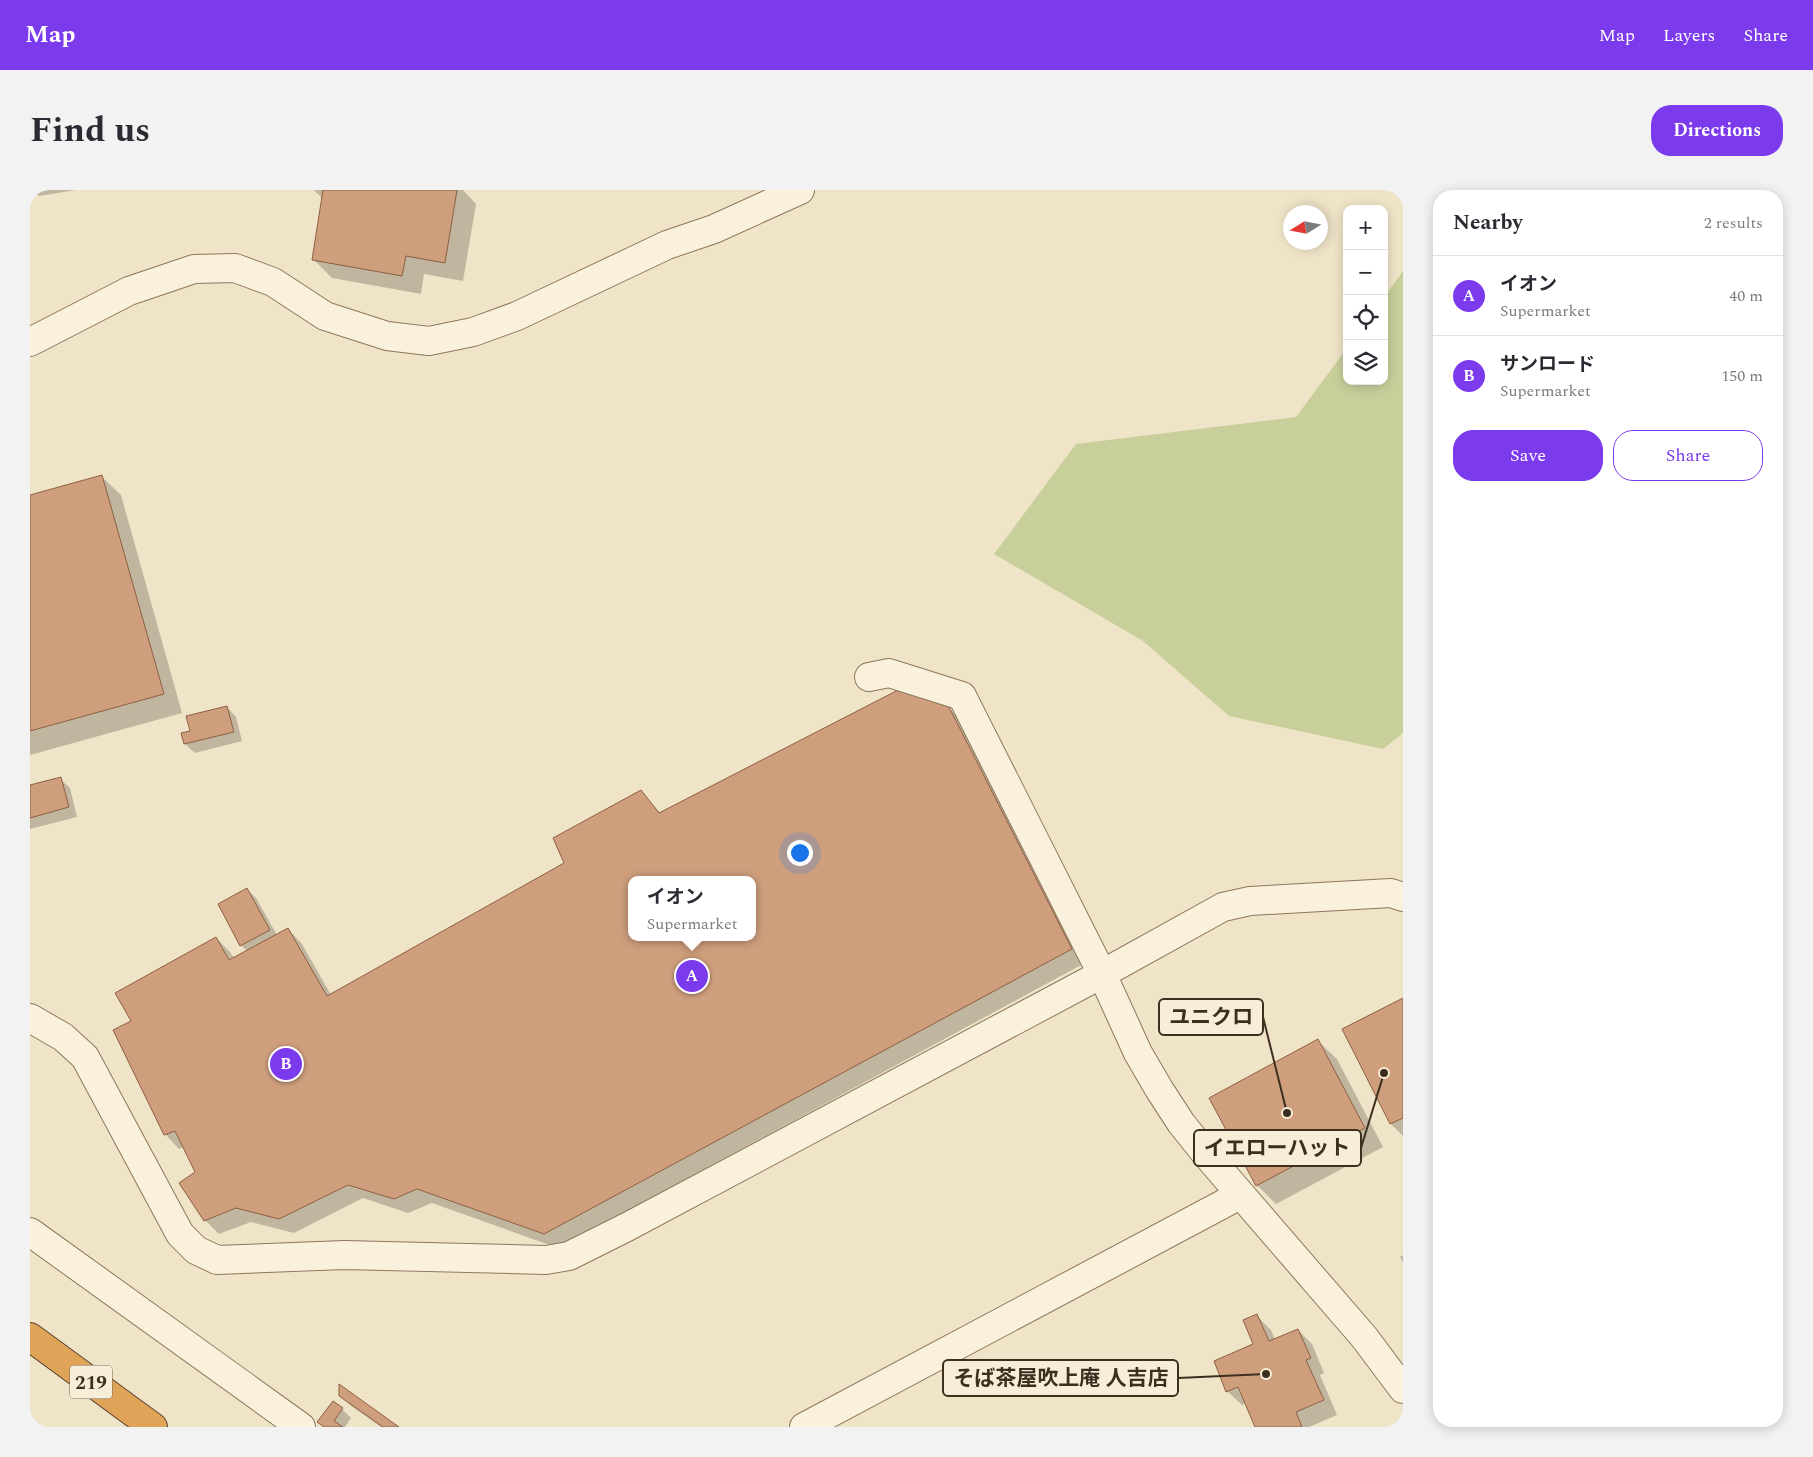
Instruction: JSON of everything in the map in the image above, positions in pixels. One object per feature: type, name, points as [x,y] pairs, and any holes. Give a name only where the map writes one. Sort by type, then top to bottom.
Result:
[{"type":"highway","name":"219","points":[[30,1337],[152,1427]]},
{"type":"street","points":[[30,342],[129,291],[194,269],[235,268],[273,282],[325,316],[387,336],[429,341],[474,332],[517,316],[666,245],[714,229],[800,190]]},
{"type":"street","points":[[869,677],[889,673],[962,696],[1102,974],[1138,1053],[1159,1089],[1181,1123],[1240,1195],[1364,1337],[1403,1390]]},
{"type":"street","points":[[30,1018],[63,1037],[85,1057],[180,1234],[196,1250],[217,1260],[344,1255],[546,1260],[568,1256],[627,1227],[1102,974],[1222,907],[1250,901],[1391,894],[1403,897]]},
{"type":"street","points":[[804,1427],[1240,1195]]},
{"type":"street","points":[[30,1232],[301,1427]]},
{"type":"green space","points":[[1403,271],[1403,733],[1383,749],[1229,716],[1143,641],[994,554],[1076,444],[1296,417],[1343,353],[1343,385],[1388,385],[1388,292]]},
{"type":"building","points":[[323,190],[457,190],[445,263],[406,256],[402,276],[312,260]]},
{"type":"building","points":[[102,475],[164,694],[30,731],[30,495]]},
{"type":"building","points":[[900,689],[949,707],[1072,949],[544,1234],[417,1189],[394,1199],[348,1185],[279,1219],[236,1208],[204,1221],[179,1183],[195,1172],[175,1131],[164,1135],[113,1030],[131,1021],[115,993],[216,937],[229,960],[288,928],[327,996],[564,863],[553,838],[641,790],[659,813]]},
{"type":"building","points":[[227,706],[234,732],[184,744],[181,733],[190,731],[186,716]]},
{"type":"building","points":[[61,777],[69,807],[30,818],[30,785]]},
{"type":"building","points":[[247,888],[270,930],[240,946],[218,904]]},
{"type":"building","points":[[1403,998],[1403,1118],[1390,1124],[1342,1029]]},
{"type":"building","points":[[1318,1039],[1365,1128],[1256,1186],[1209,1098]]},
{"type":"building","points":[[1257,1314],[1269,1341],[1298,1329],[1311,1358],[1306,1360],[1324,1400],[1296,1412],[1302,1427],[1255,1427],[1238,1387],[1226,1392],[1214,1361],[1253,1344],[1243,1320]]},
{"type":"building","points":[[339,1384],[399,1427],[383,1427],[339,1396]]},
{"type":"building","points":[[333,1401],[343,1408],[334,1421],[343,1427],[324,1427],[317,1422]]},
{"type":"place","name":"イオン","points":[[692,976]]},
{"type":"place","name":"サンロード","points":[[286,1064]]},
{"type":"place","name":"イエローハット","points":[[1384,1073]]},
{"type":"place","name":"ユニクロ","points":[[1287,1113]]},
{"type":"place","name":"そば茶屋吹上庵 人吉店","points":[[1266,1374]]}]
